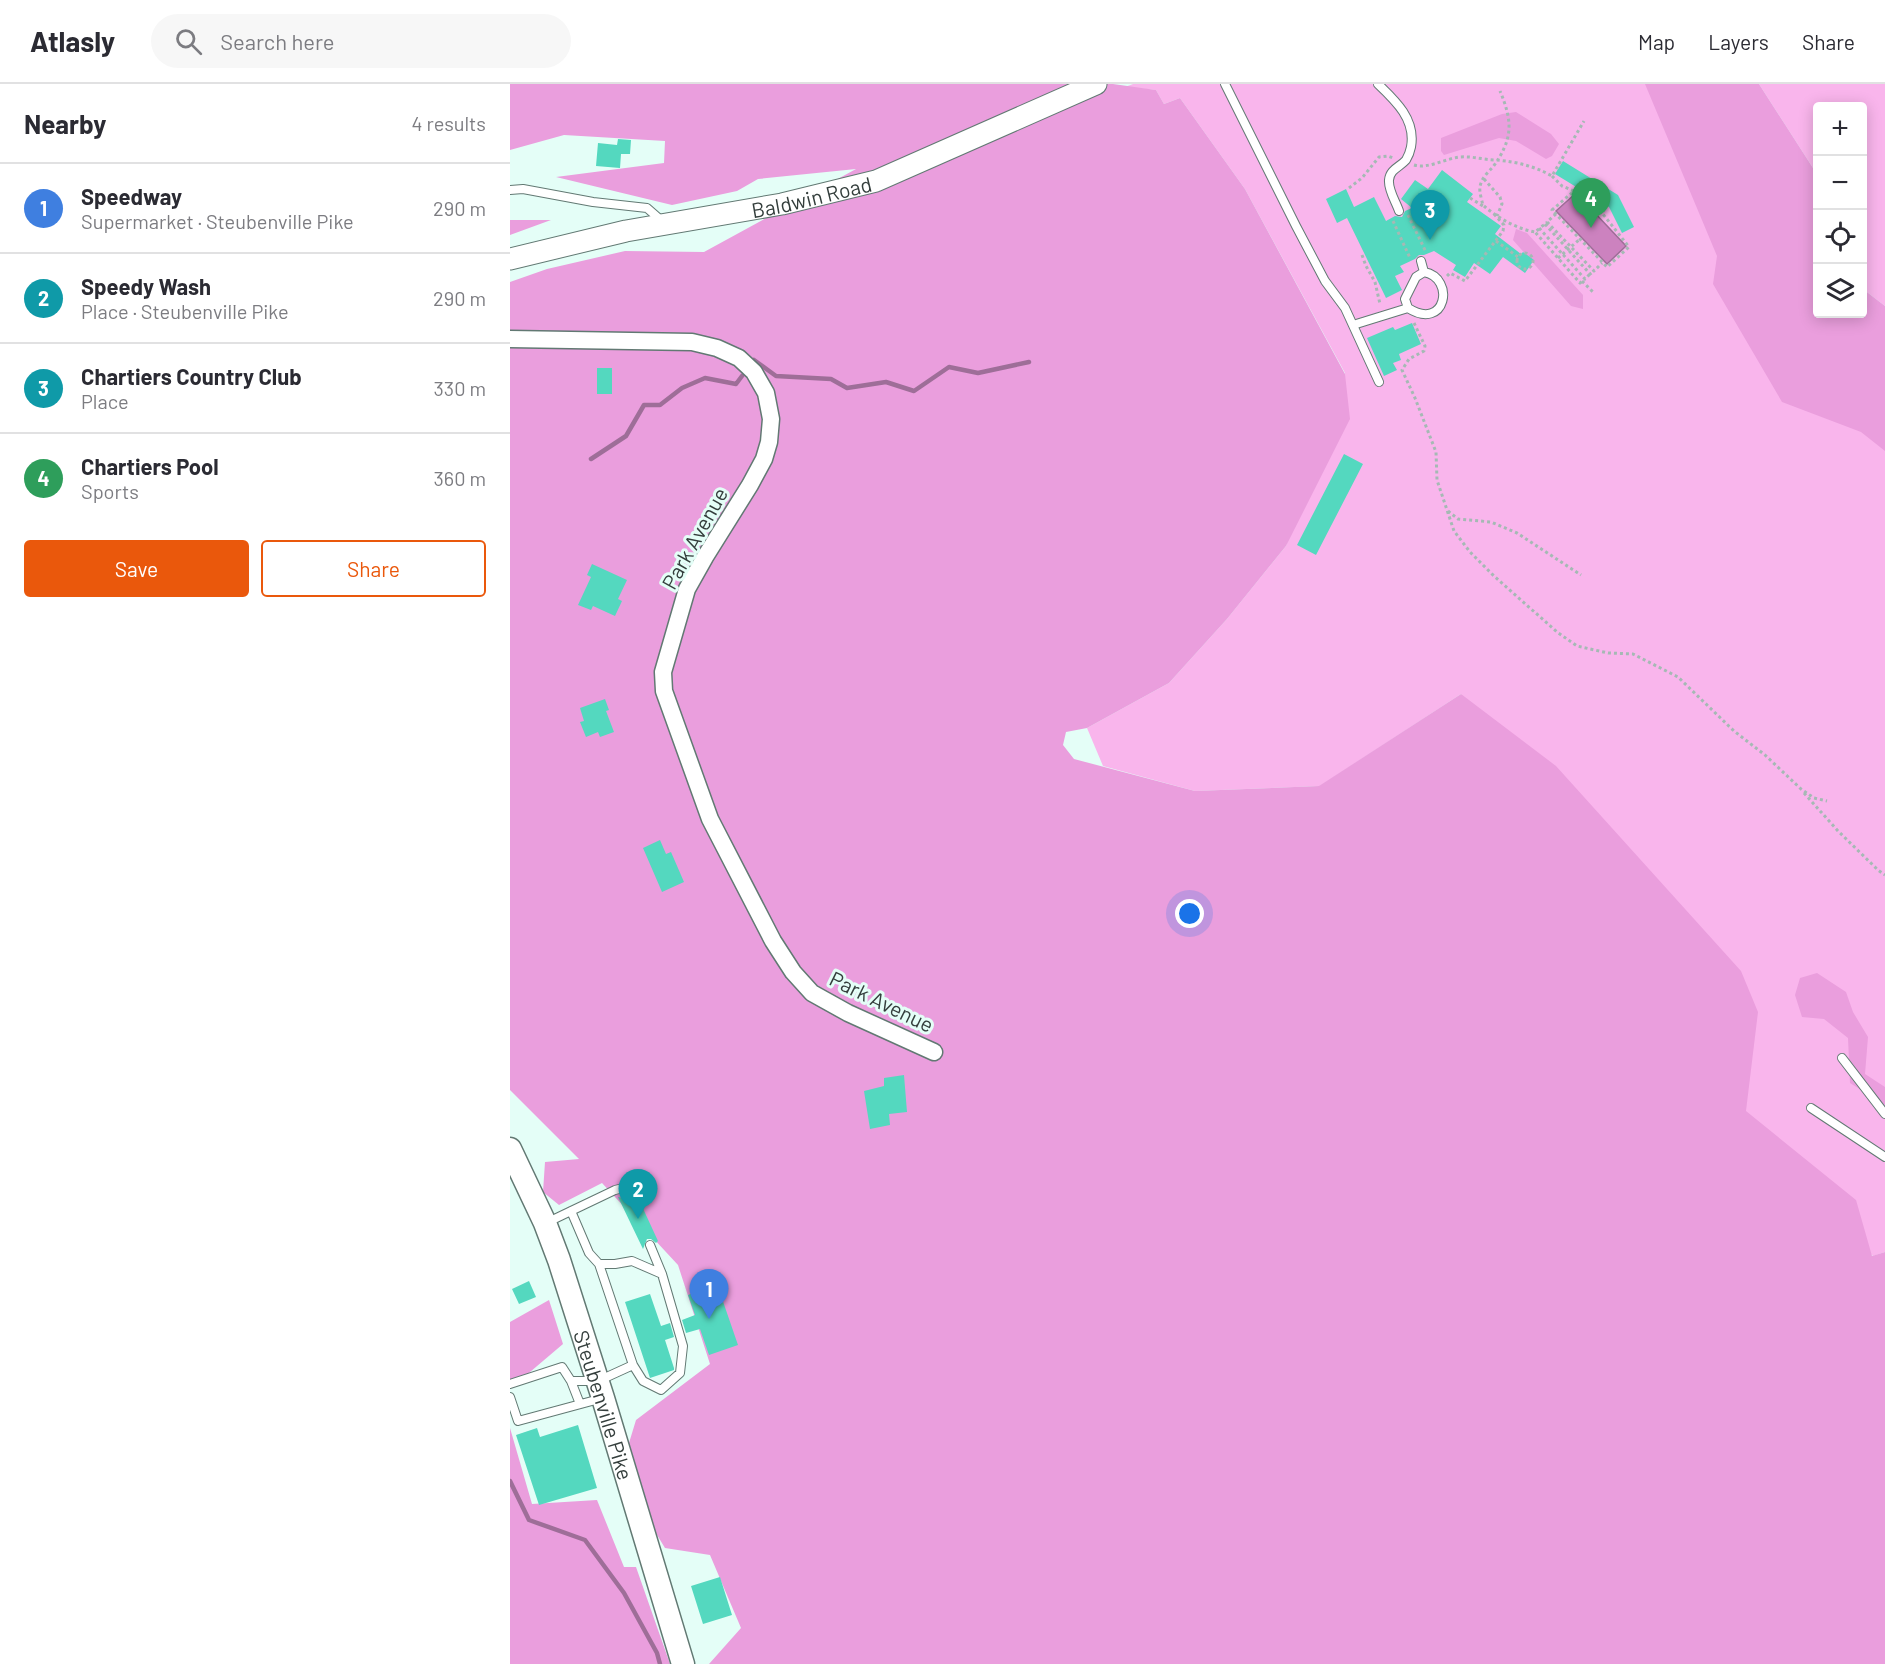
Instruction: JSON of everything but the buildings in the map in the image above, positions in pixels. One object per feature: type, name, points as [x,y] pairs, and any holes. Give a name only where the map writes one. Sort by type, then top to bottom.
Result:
[{"type":"main road","name":"Steubenville Pike","points":[[510,1149],[545,1223],[600,1390],[684,1664]]},
{"type":"street","name":"Baldwin Road","points":[[510,259],[626,231],[782,204],[876,181],[1096,84]]},
{"type":"street","name":"Park Avenue","points":[[510,339],[692,342],[717,348],[740,358],[754,372],[766,393],[771,419],[769,442],[764,459],[750,485],[687,589],[663,672],[664,691],[710,819],[773,941],[793,972],[812,993],[934,1052]]},
{"type":"lane","points":[[1225,84],[1325,281],[1345,308],[1379,382]]},
{"type":"lane","points":[[1378,84],[1406,114],[1413,136],[1409,155],[1394,169],[1389,178],[1399,211]]},
{"type":"lane","points":[[510,190],[523,189],[593,202],[647,208],[665,224]]},
{"type":"lane","points":[[1422,266],[1440,284],[1444,296],[1441,307],[1432,314],[1417,314],[1408,308],[1405,299],[1422,266]]},
{"type":"lane","points":[[1353,326],[1408,308]]},
{"type":"lane","points":[[1842,1058],[1885,1114]]},
{"type":"lane","points":[[1811,1108],[1885,1157]]},
{"type":"lane","points":[[545,1223],[615,1190],[623,1188],[626,1193]]},
{"type":"lane","points":[[571,1211],[589,1253],[599,1264],[633,1365],[643,1381],[661,1390],[680,1373],[683,1346],[662,1274],[650,1245]]},
{"type":"lane","points":[[599,1264],[632,1261],[662,1274]]},
{"type":"lane","points":[[510,1397],[518,1421],[580,1404],[633,1365]]},
{"type":"lane","points":[[510,1384],[562,1367],[571,1381],[580,1404]]},
{"type":"lane","points":[[571,1381],[600,1390]]},
{"type":"path","points":[[1483,206],[1480,188],[1484,178],[1505,148],[1509,123],[1508,109],[1500,91]]},
{"type":"path","points":[[1552,176],[1584,121]]},
{"type":"path","points":[[1349,188],[1362,178],[1378,157],[1388,156],[1422,168],[1446,160],[1474,156],[1514,161],[1531,166],[1552,176],[1562,186],[1574,190],[1591,199],[1629,247],[1606,267],[1552,210],[1574,190]]},
{"type":"path","points":[[1484,178],[1500,197],[1502,204],[1496,215]]},
{"type":"path","points":[[1470,198],[1496,215],[1525,230],[1535,232],[1580,283],[1602,263]]},
{"type":"path","points":[[1388,211],[1413,264],[1422,266],[1428,256],[1405,207],[1396,202]]},
{"type":"path","points":[[1535,232],[1556,214]]},
{"type":"path","points":[[1440,284],[1450,273],[1465,281],[1503,231],[1504,225],[1496,215]]},
{"type":"path","points":[[1546,223],[1590,274]]},
{"type":"path","points":[[1539,228],[1593,292]]},
{"type":"path","points":[[1558,258],[1580,238]]},
{"type":"path","points":[[1496,241],[1518,257]]},
{"type":"path","points":[[1569,248],[1594,271]]},
{"type":"path","points":[[1528,254],[1532,265],[1528,269],[1520,268],[1517,264],[1518,257],[1528,254]]},
{"type":"path","points":[[1404,375],[1436,452],[1437,480],[1454,531],[1470,552],[1557,632],[1578,646],[1608,653],[1633,654],[1678,677],[1734,731],[1765,755],[1796,784],[1838,831],[1885,875]]},
{"type":"path","points":[[1448,511],[1458,519],[1491,522],[1517,533],[1581,575]]},
{"type":"path","points":[[1796,784],[1814,798],[1827,801]]},
{"type":"shaded area","points":[[510,84],[1113,84],[1156,90],[1164,104],[1180,98],[1245,189],[1345,374],[1350,419],[1286,546],[1227,619],[1169,683],[1087,728],[1066,732],[1063,745],[1074,759],[1195,791],[1319,786],[1461,694],[1556,766],[1741,971],[1758,1012],[1746,1111],[1856,1200],[1872,1256],[1885,1252],[1885,1664],[709,1664],[741,1628],[710,1555],[665,1548],[640,1507],[629,1443],[636,1420],[710,1364],[678,1265],[602,1183],[559,1205],[543,1192],[545,1162],[579,1159],[510,1090],[510,282],[547,269],[625,251],[704,252],[856,169],[758,179],[737,191],[672,205],[556,177],[664,163],[665,141],[564,135],[510,150]]},
{"type":"shaded area","points":[[1133,84],[1692,84],[1812,351],[1885,401],[1885,1252],[1873,1256],[1672,1087],[1461,694],[1320,786],[1195,791],[1103,766],[1087,728],[1169,683],[1227,619],[1286,546],[1345,373],[1245,189],[1180,98],[1164,104],[1156,90],[1125,87]]},
{"type":"shaded area","points":[[1645,84],[1759,84],[1813,168],[1813,318],[1867,318],[1867,292],[1885,306],[1885,451],[1861,432],[1782,402],[1713,284],[1717,256]]},
{"type":"shaded area","points":[[1759,84],[1885,84],[1885,306],[1867,292],[1867,102],[1813,102],[1813,168]]},
{"type":"shaded area","points":[[1516,112],[1551,134],[1559,144],[1552,156],[1546,159],[1516,141],[1499,138],[1444,155],[1441,151],[1441,138],[1502,114]]},
{"type":"shaded area","points":[[1576,193],[1626,246],[1607,264],[1556,211]]},
{"type":"shaded area","points":[[510,220],[551,220],[510,235]]},
{"type":"shaded area","points":[[1516,229],[1527,233],[1583,295],[1583,309],[1571,306],[1513,240]]},
{"type":"shaded area","points":[[1817,973],[1846,992],[1853,1012],[1868,1037],[1865,1074],[1885,1087],[1885,1105],[1850,1083],[1848,1038],[1824,1019],[1802,1017],[1795,995],[1800,978]]},
{"type":"shaded area","points":[[549,1300],[563,1344],[510,1389],[510,1322]]},
{"type":"shaded area","points":[[510,1428],[532,1504],[597,1500],[624,1567],[636,1567],[670,1664],[510,1664]]},
{"type":"waterway","points":[[754,360],[776,376],[831,379],[847,388],[886,382],[914,391],[949,367],[978,373],[1029,362]]},
{"type":"waterway","points":[[591,459],[626,436],[644,405],[660,405],[682,388],[705,378],[736,384],[742,376]]},
{"type":"waterway","points":[[510,1481],[529,1520],[585,1540],[624,1593],[657,1653],[660,1664]]},
{"type":"place","name":"Chartiers Pool","points":[[1591,228]]},
{"type":"place","name":"Chartiers Country Club","points":[[1430,240]]},
{"type":"place","name":"Speedy Wash","points":[[638,1219]]},
{"type":"place","name":"Speedway","points":[[709,1319]]}]
